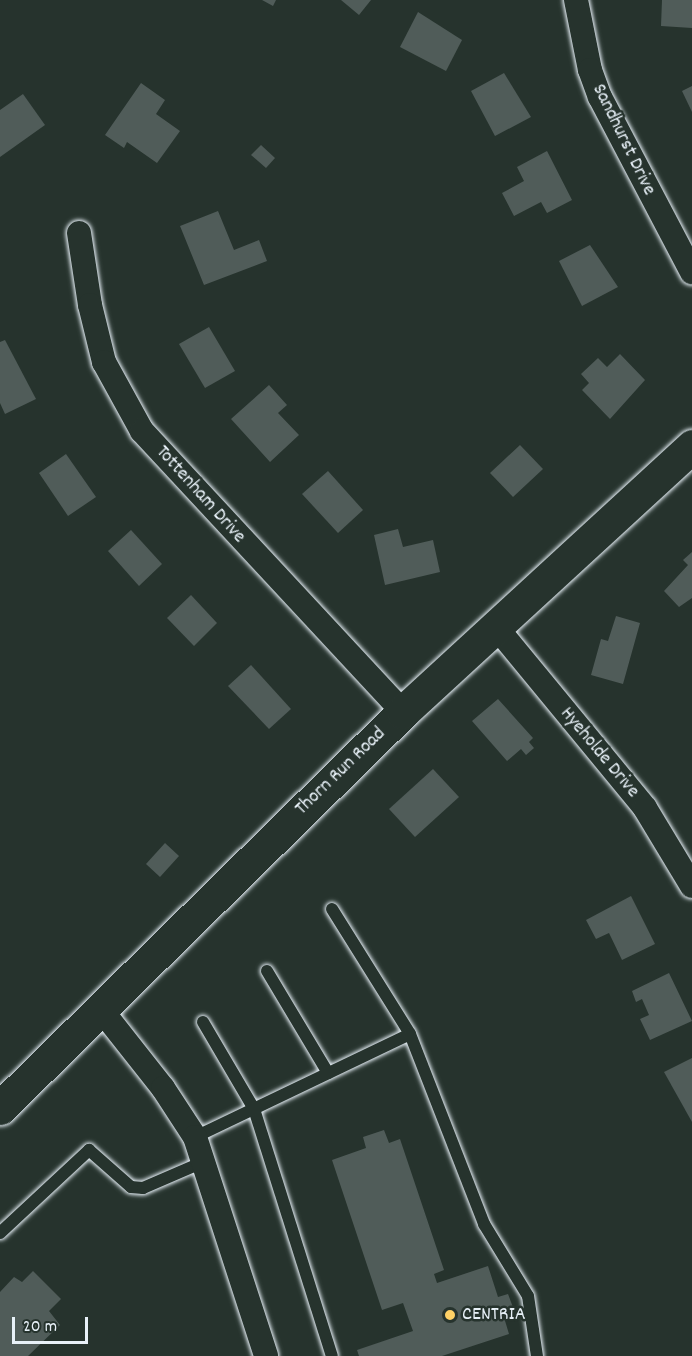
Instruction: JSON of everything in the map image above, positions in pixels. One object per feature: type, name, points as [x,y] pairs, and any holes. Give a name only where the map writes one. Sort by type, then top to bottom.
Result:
[{"type":"street","name":"Sandhurst Drive","points":[[576,0],[590,70],[600,97],[692,272]]},
{"type":"street","name":"Tottenham Drive","points":[[79,233],[85,283],[104,362],[142,431],[404,712]]},
{"type":"street","name":"Thorn Run Road","points":[[0,1108],[99,1007],[404,712],[692,446]]},
{"type":"street","name":"Hyeholde Drive","points":[[496,627],[645,808],[692,886]]},
{"type":"street","points":[[99,1007],[163,1088],[195,1137],[266,1356]]},
{"type":"lane","points":[[332,909],[410,1034],[484,1224],[528,1296],[537,1356]]},
{"type":"lane","points":[[267,971],[328,1073]]},
{"type":"lane","points":[[203,1022],[255,1109],[332,1356]]},
{"type":"lane","points":[[195,1137],[410,1034]]},
{"type":"lane","points":[[0,1233],[89,1150],[131,1187],[143,1188],[203,1162]]},
{"type":"building","points":[[262,0],[276,0],[273,6]]},
{"type":"building","points":[[341,0],[371,0],[359,15]]},
{"type":"building","points":[[662,0],[692,0],[692,28],[661,26]]},
{"type":"building","points":[[418,12],[462,40],[446,71],[400,47]]},
{"type":"building","points":[[504,73],[531,117],[495,136],[471,91]]},
{"type":"building","points":[[141,83],[165,100],[156,114],[180,131],[157,163],[127,142],[124,148],[105,135]]},
{"type":"building","points":[[692,86],[692,112],[682,91]]},
{"type":"building","points":[[23,94],[45,125],[0,157],[0,110]]},
{"type":"building","points":[[261,145],[275,158],[266,168],[251,155]]},
{"type":"building","points":[[547,151],[572,200],[547,213],[541,202],[514,216],[502,193],[524,181],[517,167]]},
{"type":"building","points":[[218,211],[234,250],[259,240],[267,261],[204,285],[180,226]]},
{"type":"building","points":[[590,245],[618,287],[582,306],[559,261]]},
{"type":"building","points":[[209,327],[235,371],[205,388],[179,344]]},
{"type":"building","points":[[5,340],[36,399],[5,414],[0,403],[0,342]]},
{"type":"building","points":[[620,354],[645,380],[610,419],[582,390],[589,383],[581,374],[598,358],[607,367]]},
{"type":"building","points":[[269,385],[287,405],[278,413],[299,435],[270,462],[231,419]]},
{"type":"building","points":[[520,445],[543,469],[513,497],[490,473]]},
{"type":"building","points":[[66,454],[96,497],[68,516],[39,473]]},
{"type":"building","points":[[328,471],[363,510],[338,533],[302,494]]},
{"type":"building","points":[[398,529],[403,547],[433,540],[440,572],[385,585],[374,535]]},
{"type":"building","points":[[131,530],[162,564],[139,586],[108,551]]},
{"type":"building","points":[[692,552],[692,598],[679,607],[664,591],[688,565],[683,560]]},
{"type":"building","points":[[191,595],[217,623],[194,646],[167,618]]},
{"type":"building","points":[[616,616],[640,623],[623,684],[591,675],[601,639],[608,641]]},
{"type":"building","points":[[251,665],[291,709],[269,729],[228,686]]},
{"type":"building","points":[[498,699],[533,738],[529,742],[534,748],[526,755],[521,749],[507,761],[472,721]]},
{"type":"building","points":[[433,769],[459,797],[415,837],[389,809]]},
{"type":"building","points":[[165,843],[179,856],[160,877],[146,864]]},
{"type":"building","points":[[631,896],[655,944],[622,960],[609,933],[596,939],[586,920]]},
{"type":"building","points":[[669,973],[692,1021],[650,1040],[640,1019],[649,1015],[642,999],[636,1002],[632,991]]},
{"type":"building","points":[[692,1058],[692,1122],[664,1072]]},
{"type":"building","points":[[384,1130],[389,1143],[400,1139],[444,1270],[434,1274],[437,1283],[488,1266],[498,1297],[508,1294],[514,1310],[503,1314],[509,1334],[442,1356],[359,1356],[357,1350],[413,1331],[403,1303],[382,1310],[332,1160],[366,1148],[363,1137]]},
{"type":"building","points":[[33,1271],[61,1299],[49,1311],[60,1325],[28,1356],[0,1356],[0,1292],[14,1277],[22,1282]]},
{"type":"place","name":"CENTRIA","points":[[450,1315]]}]
